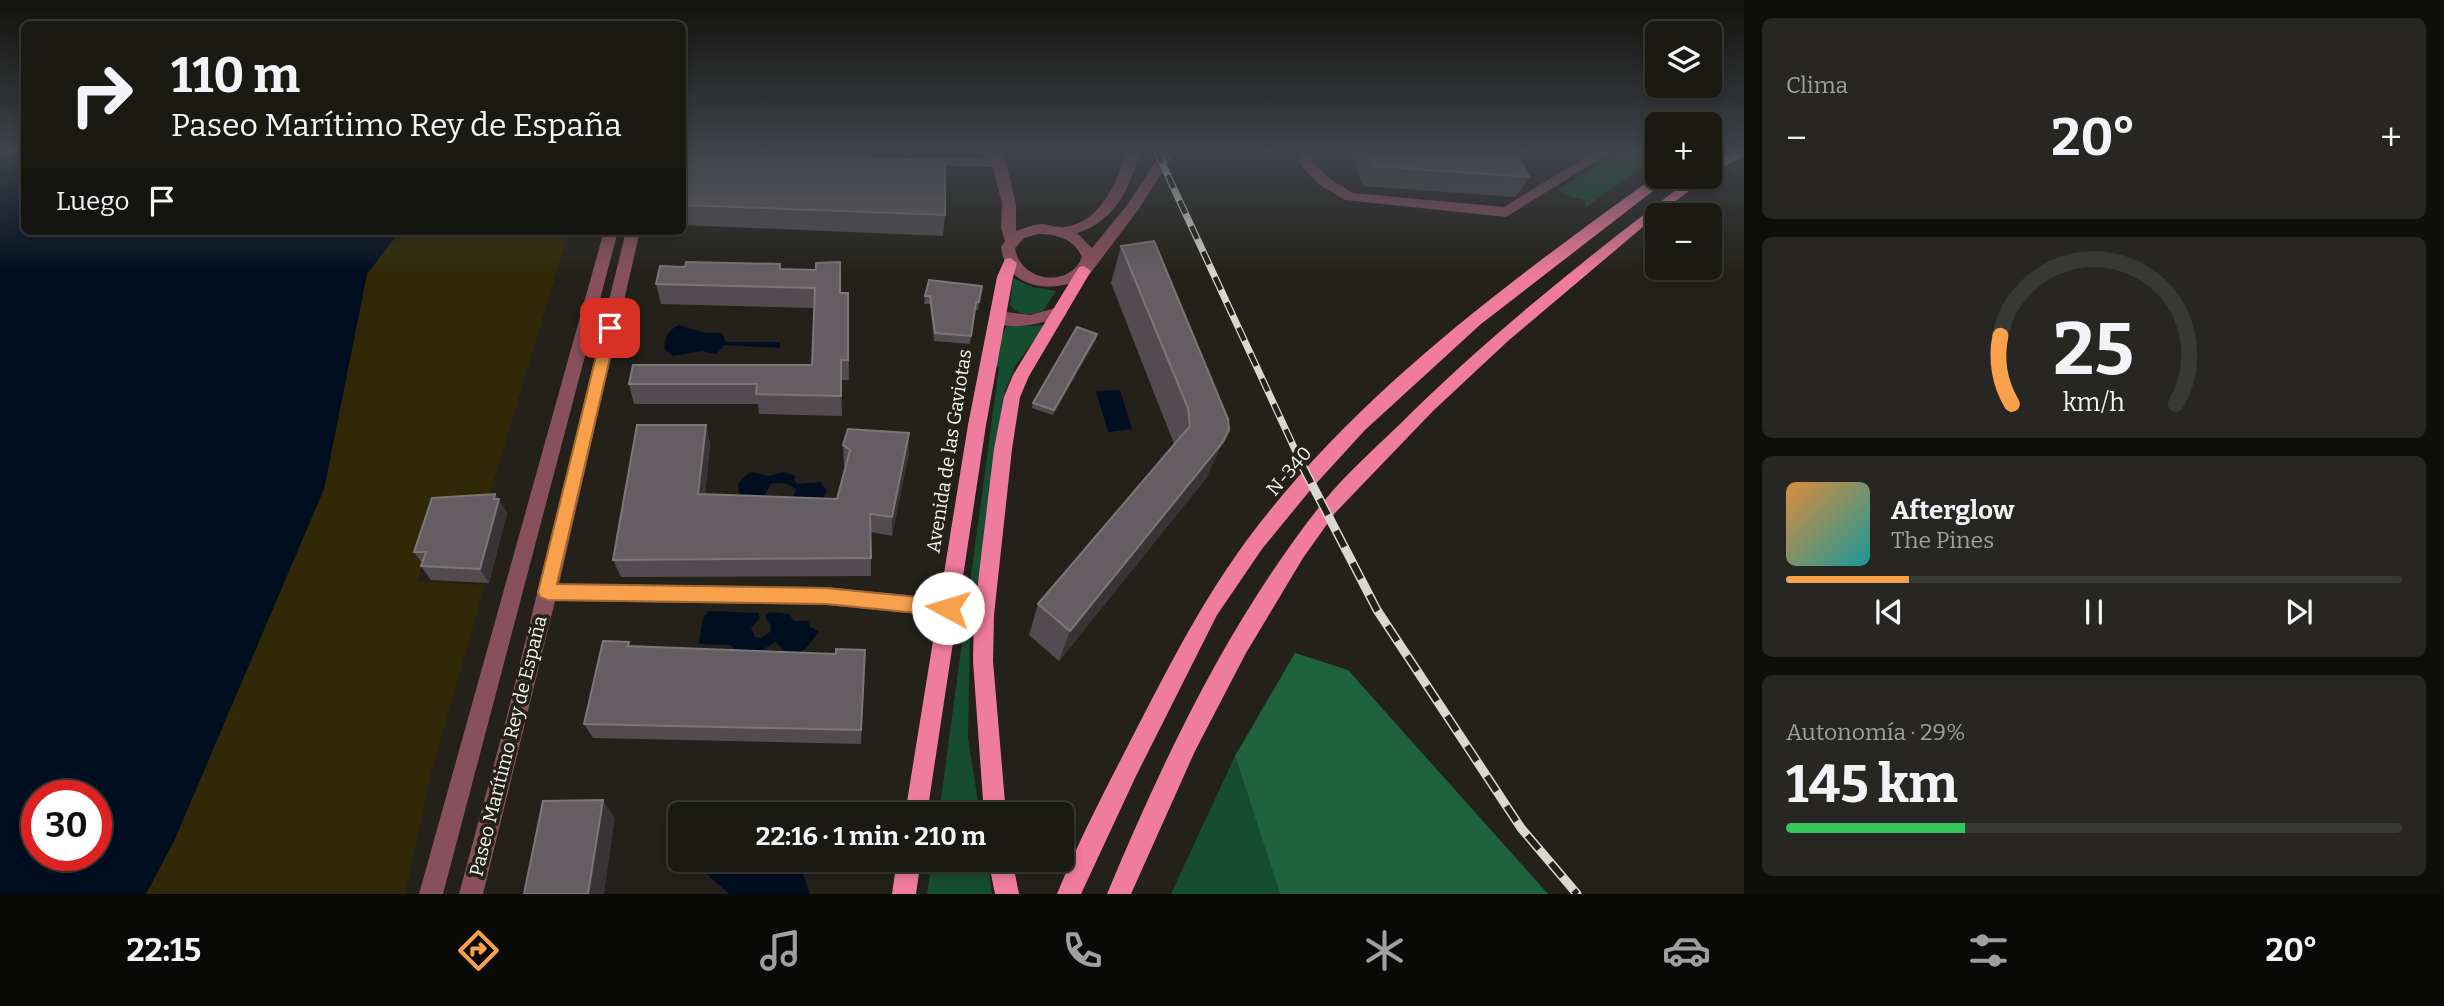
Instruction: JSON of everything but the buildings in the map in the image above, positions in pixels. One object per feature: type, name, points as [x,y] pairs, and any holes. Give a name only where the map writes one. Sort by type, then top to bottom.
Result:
[{"type":"main road","name":"N-340","points":[[1069,894],[1110,802],[1210,610],[1300,486],[1400,384],[1581,236],[1643,192]]},
{"type":"main road","points":[[1119,894],[1147,827],[1245,632],[1330,507],[1429,404],[1525,317],[1682,192]]},
{"type":"main road","name":"Avenida de las Gaviotas","points":[[918,802],[977,425],[1010,263]]},
{"type":"main road","points":[[994,802],[983,661],[985,615],[1003,449],[1012,397],[1021,374],[1086,268]]},
{"type":"main road","points":[[904,894],[907,872]]},
{"type":"main road","points":[[1002,872],[1007,894]]},
{"type":"street","points":[[1006,192],[1009,204],[1008,228],[1012,240]]},
{"type":"street","points":[[1117,192],[1105,210],[1089,225],[1063,232],[1037,229],[1027,231],[1012,240],[1008,247],[1010,263],[1027,278],[1040,282],[1067,281],[1086,268],[1143,192]]},
{"type":"street","points":[[1341,192],[1350,197],[1506,212],[1539,192]]},
{"type":"street","points":[[1009,204],[1037,229]]},
{"type":"street","points":[[1063,232],[1081,242],[1086,249],[1086,268]]},
{"type":"street","points":[[431,894],[610,235]]},
{"type":"street","name":"Paseo Marítimo Rey de España","points":[[471,894],[518,716],[632,235]]},
{"type":"street","points":[[997,317],[1030,321],[1059,312]]},
{"type":"street","points":[[547,592],[826,596],[948,608]]},
{"type":"green space","points":[[1561,192],[1608,192],[1586,207],[1584,200]]},
{"type":"green space","points":[[1013,278],[1032,287],[1056,291],[1043,311],[1021,313],[1010,305]]},
{"type":"green space","points":[[1008,324],[1045,325],[1016,365],[1005,391],[970,634],[968,738],[978,802],[941,802],[999,367],[993,365],[998,341]]},
{"type":"green space","points":[[1295,653],[1348,670],[1548,894],[1280,894],[1235,756]]},
{"type":"green space","points":[[1235,756],[1280,894],[1171,894]]},
{"type":"green space","points":[[930,872],[989,872],[992,894],[927,894]]},
{"type":"sand","points":[[397,235],[568,235],[485,510],[439,512],[418,581],[485,585],[432,770],[405,894],[146,894],[174,841],[324,489],[367,274]]},
{"type":"water","points":[[0,192],[21,192],[21,235],[397,235],[367,274],[324,489],[174,841],[146,894],[0,894]]},
{"type":"water","points":[[679,325],[705,333],[722,333],[726,342],[780,342],[780,348],[725,345],[716,354],[702,351],[673,356],[665,350],[665,342],[669,332]]},
{"type":"water","points":[[1120,390],[1132,429],[1108,432],[1096,391]]},
{"type":"water","points":[[750,472],[769,476],[784,472],[795,476],[798,484],[820,482],[827,491],[823,499],[793,498],[796,490],[794,488],[788,484],[777,483],[771,484],[764,496],[744,498],[739,493],[738,483]]},
{"type":"water","points":[[709,611],[758,613],[760,618],[751,628],[755,637],[761,638],[770,632],[771,626],[765,617],[769,612],[789,614],[794,621],[808,621],[810,627],[819,631],[806,648],[793,654],[786,652],[775,642],[758,653],[737,651],[731,645],[699,644],[703,617]]},
{"type":"water","points":[[705,872],[802,872],[810,894],[729,894]]},
{"type":"railway","points":[[1175,192],[1304,468]]},
{"type":"railway","points":[[1304,468],[1377,610],[1521,828],[1577,894]]},
{"type":"route","points":[[610,328],[547,592],[826,596],[948,608]]}]
